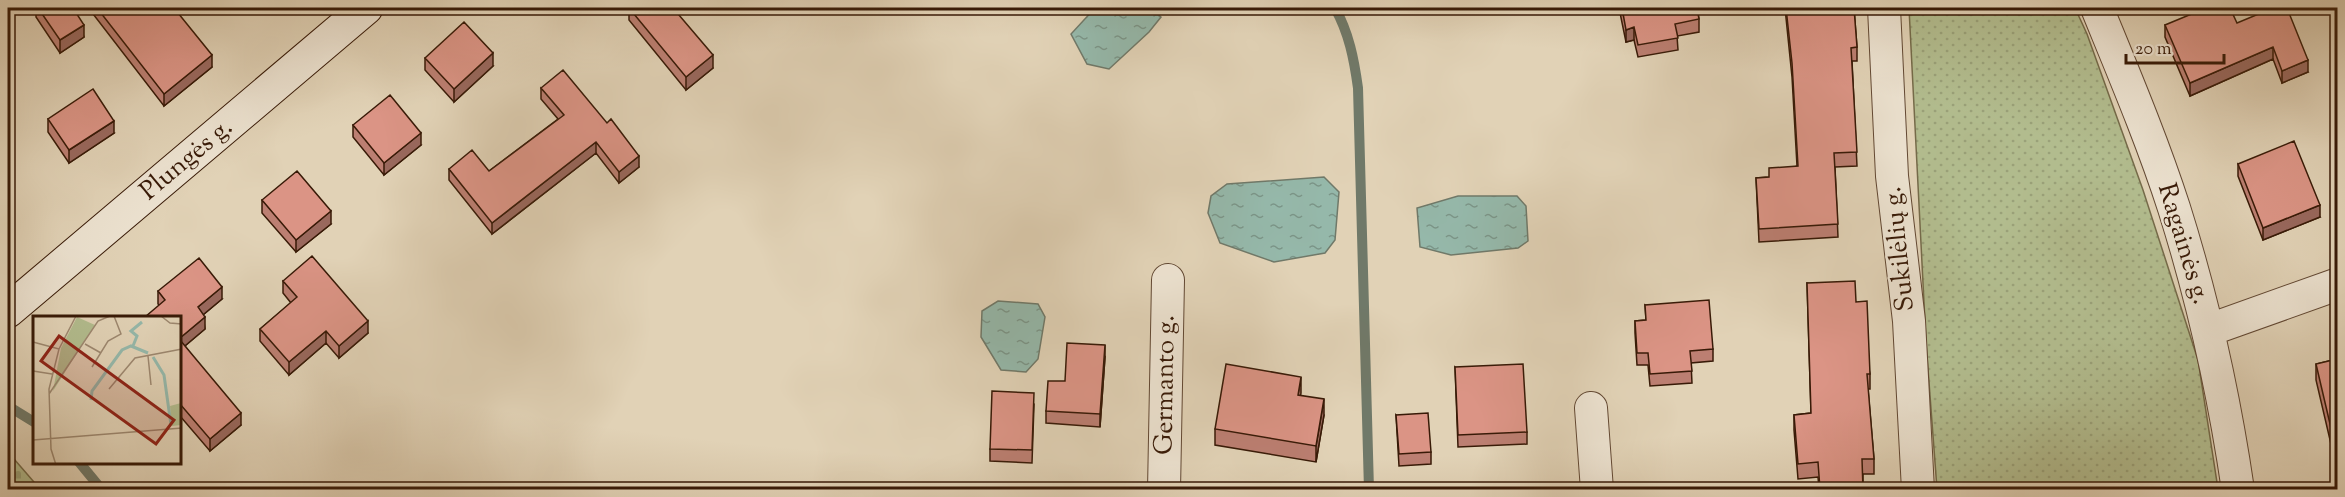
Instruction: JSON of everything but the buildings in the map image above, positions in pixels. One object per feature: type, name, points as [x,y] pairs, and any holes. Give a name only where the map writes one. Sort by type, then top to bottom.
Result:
[{"type":"main road","name":"Plungės g.","points":[[8,311],[366,8]]},
{"type":"street","name":"Sukilėlių g.","points":[[1884,8],[1892,176],[1909,321],[1918,489]]},
{"type":"street","name":"Ragainės g.","points":[[2097,8],[2156,154],[2175,209],[2209,330],[2238,489]]},
{"type":"street","name":"Germanto g.","points":[[1164,489],[1168,280]]},
{"type":"street","points":[[2209,330],[2337,284]]},
{"type":"street","points":[[1591,408],[1597,489]]},
{"type":"green space","points":[[1909,8],[2075,8],[2087,34],[2143,190],[2198,360],[2218,489],[1937,489],[1926,342]]},
{"type":"green space","points":[[8,452],[40,489],[8,489]]},
{"type":"water","points":[[1095,8],[1151,8],[1161,17],[1149,32],[1109,69],[1087,64],[1071,34]]},
{"type":"water","points":[[1324,177],[1339,192],[1335,240],[1325,253],[1274,262],[1220,243],[1208,213],[1211,196],[1227,184]]},
{"type":"water","points":[[1458,196],[1517,196],[1526,206],[1528,241],[1518,248],[1451,255],[1420,247],[1417,208]]},
{"type":"water","points":[[998,301],[1038,304],[1045,317],[1038,359],[1026,372],[1001,370],[981,337],[982,311]]},
{"type":"waterway","points":[[1335,8],[1350,46],[1358,88],[1369,490]]},
{"type":"waterway","points":[[8,406],[33,421]]},
{"type":"waterway","points":[[81,464],[102,490]]}]
